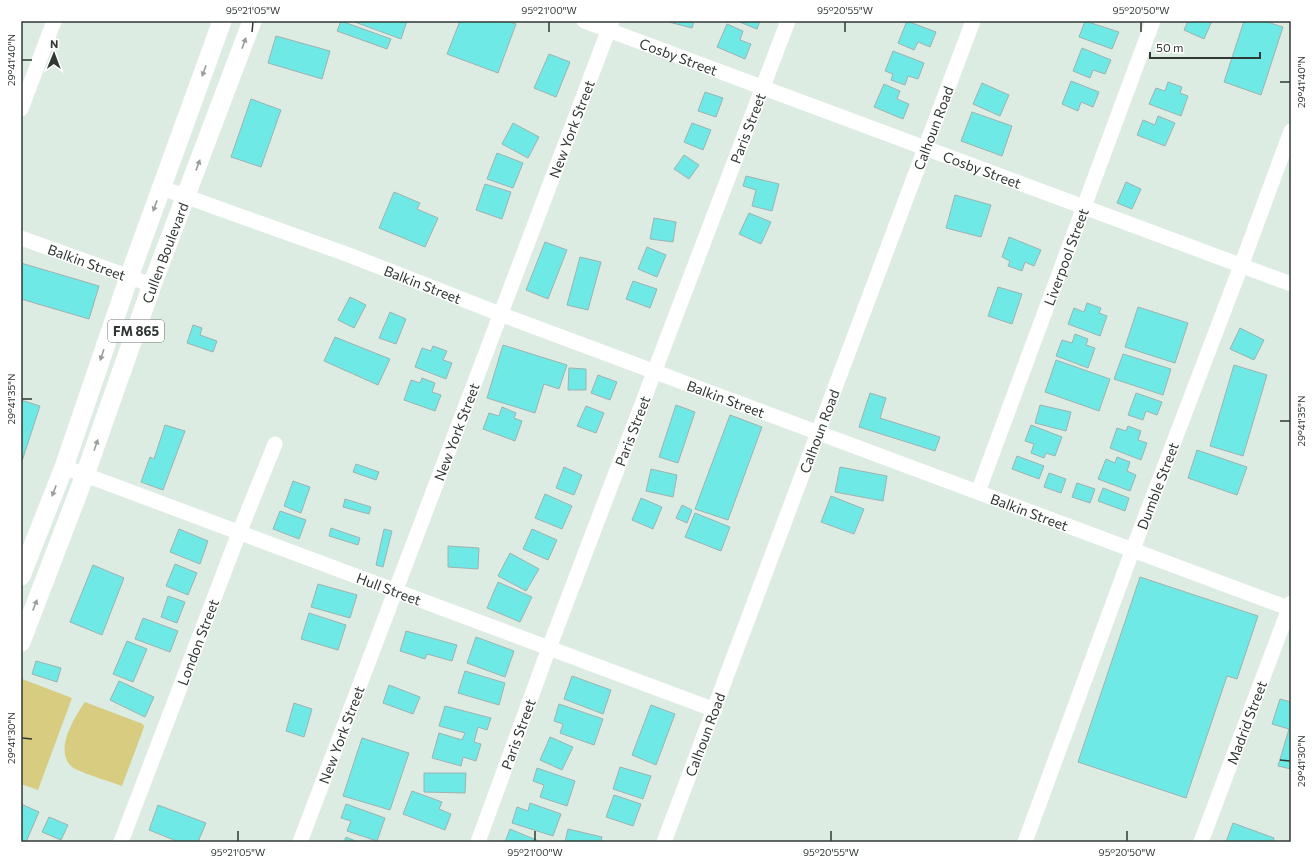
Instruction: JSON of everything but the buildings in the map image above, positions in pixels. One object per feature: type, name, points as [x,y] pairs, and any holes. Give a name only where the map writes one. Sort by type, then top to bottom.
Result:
[{"type":"main road","name":"Cullen Boulevard","points":[[21,576],[25,555],[64,467],[129,277],[222,21]]},
{"type":"main road","name":"Cullen Boulevard","points":[[21,642],[85,475],[152,285],[187,196],[252,21]]},
{"type":"street","points":[[21,108],[54,21]]},
{"type":"street","name":"Cosby Street","points":[[584,21],[610,26],[762,87],[1291,284]]},
{"type":"street","name":"Paris Street","points":[[478,842],[549,648],[656,371],[788,21]]},
{"type":"street","name":"Calhoun Road","points":[[664,842],[715,710],[973,21]]},
{"type":"street","name":"Liverpool Street","points":[[978,492],[1153,21]]},
{"type":"street","name":"New York Street","points":[[300,842],[610,26]]},
{"type":"street","name":"Dumble Street","points":[[1025,842],[1133,549],[1291,131]]},
{"type":"street","name":"Balkin Street","points":[[162,188],[349,255],[500,314],[1290,607]]},
{"type":"street","name":"Balkin Street","points":[[21,238],[152,285]]},
{"type":"street","name":"London Street","points":[[121,842],[238,533],[275,444]]},
{"type":"street","name":"Hull Street","points":[[64,467],[715,710]]},
{"type":"street","points":[[25,555],[50,565]]},
{"type":"street","name":"Madrid Street","points":[[1201,842],[1290,607]]},
{"type":"shaded area","points":[[22,679],[72,698],[38,790],[21,784]]},
{"type":"shaded area","points":[[85,702],[143,724],[144,727],[122,786],[87,774],[71,766],[66,759],[65,742],[68,733]]}]
